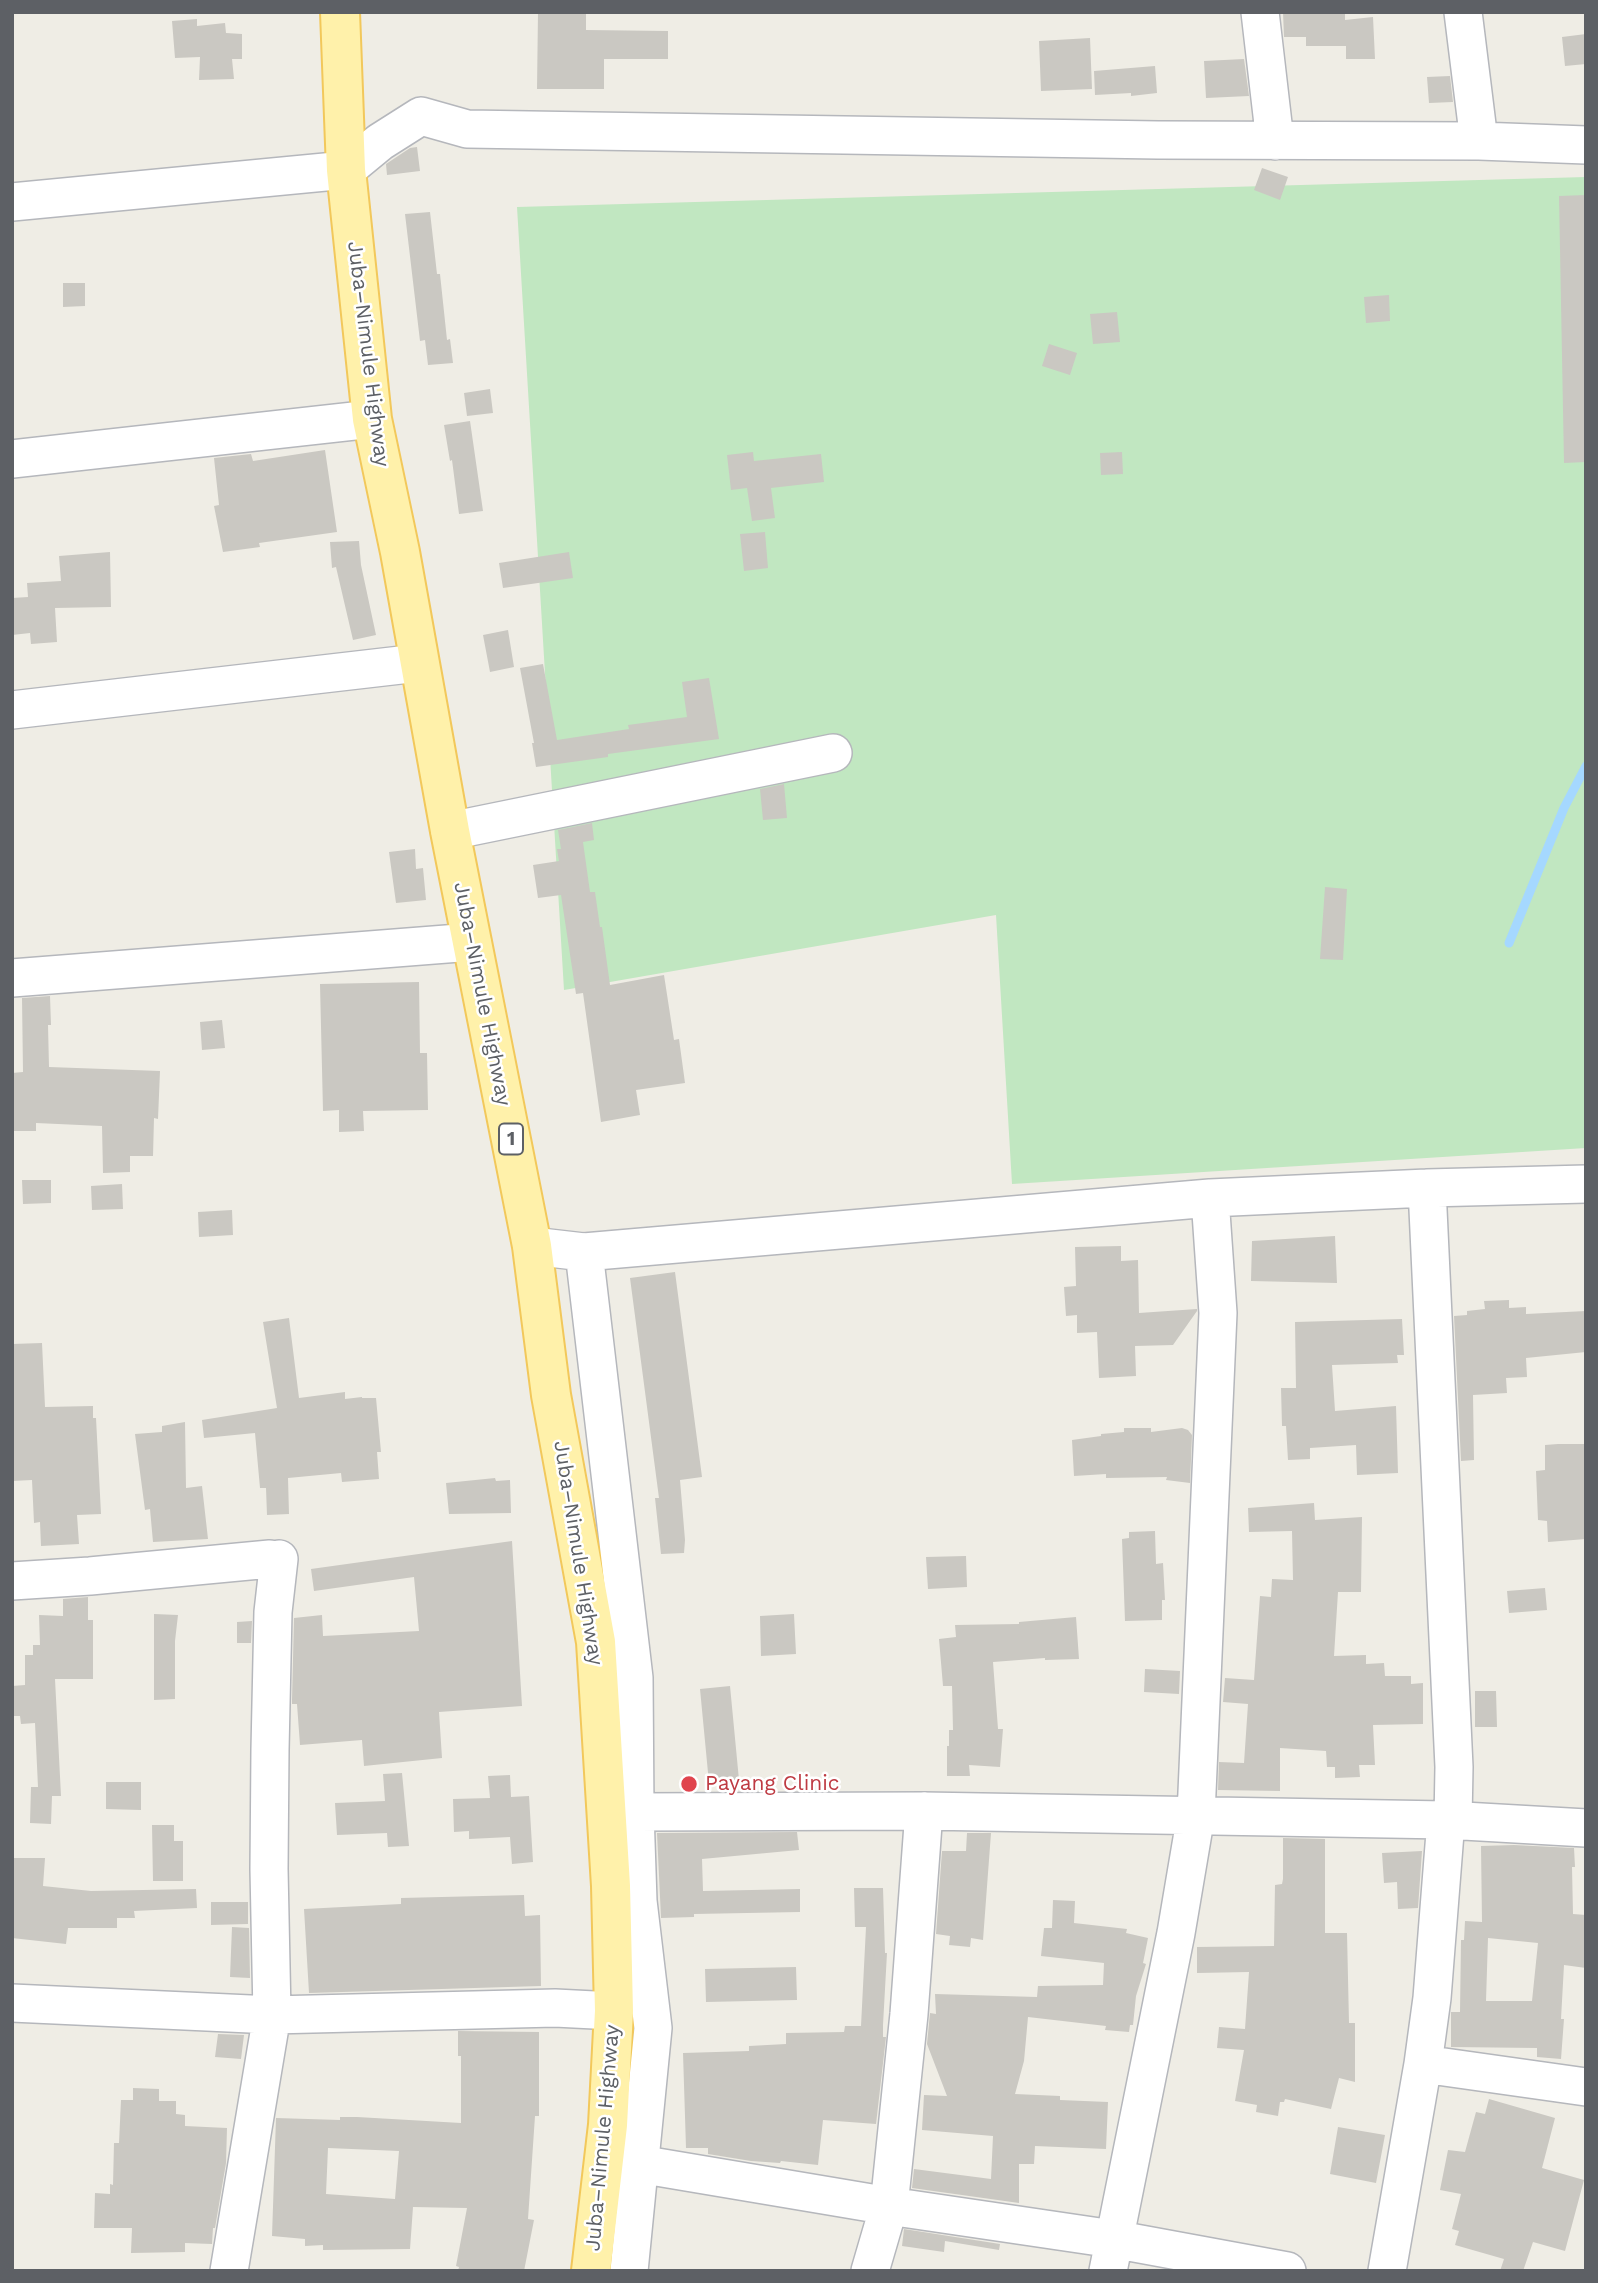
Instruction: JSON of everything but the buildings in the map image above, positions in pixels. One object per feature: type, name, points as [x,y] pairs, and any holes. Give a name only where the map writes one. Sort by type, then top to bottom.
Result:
[{"type":"main road","name":"Juba–Nimule Highway","points":[[340,12],[346,170],[372,419],[400,552],[450,831],[533,1246],[551,1395],[596,1642],[611,1886],[614,2011],[608,2125],[591,2271]]},
{"type":"street","points":[[1260,12],[1275,141]]},
{"type":"street","points":[[1463,12],[1479,141]]},
{"type":"street","points":[[12,202],[346,170],[380,142],[421,116],[467,129],[1275,141],[1479,141],[1586,145]]},
{"type":"street","points":[[12,459],[372,419]]},
{"type":"street","points":[[12,710],[418,663]]},
{"type":"street","points":[[450,831],[832,754]]},
{"type":"street","points":[[12,978],[472,942]]},
{"type":"street","points":[[533,1246],[584,1252],[1210,1198],[1586,1184]]},
{"type":"street","points":[[1387,2271],[1432,1998],[1454,1767],[1427,1188]]},
{"type":"street","points":[[1110,2255],[1176,1933],[1196,1815],[1217,1313],[1210,1198]]},
{"type":"street","points":[[584,1252],[635,1678],[638,1901],[653,2028],[629,2271]]},
{"type":"street","points":[[12,1581],[275,1559],[269,1869],[272,2015],[229,2271]]},
{"type":"street","points":[[635,1812],[924,1811],[1196,1815],[1450,1821],[1586,1828]]},
{"type":"street","points":[[870,2271],[889,2206],[909,2014],[924,1811]]},
{"type":"street","points":[[12,2003],[272,2015],[555,2008],[614,2011]]},
{"type":"street","points":[[1423,2064],[1586,2087]]},
{"type":"street","points":[[639,2164],[889,2206],[1110,2255],[1287,2271]]},
{"type":"green space","points":[[1586,177],[1586,1148],[1012,1184],[996,915],[564,990],[517,207]]},
{"type":"waterway","points":[[1509,943],[1564,808],[1586,766]]},
{"type":"place","name":"Payang Clinic","points":[[689,1784]]}]
